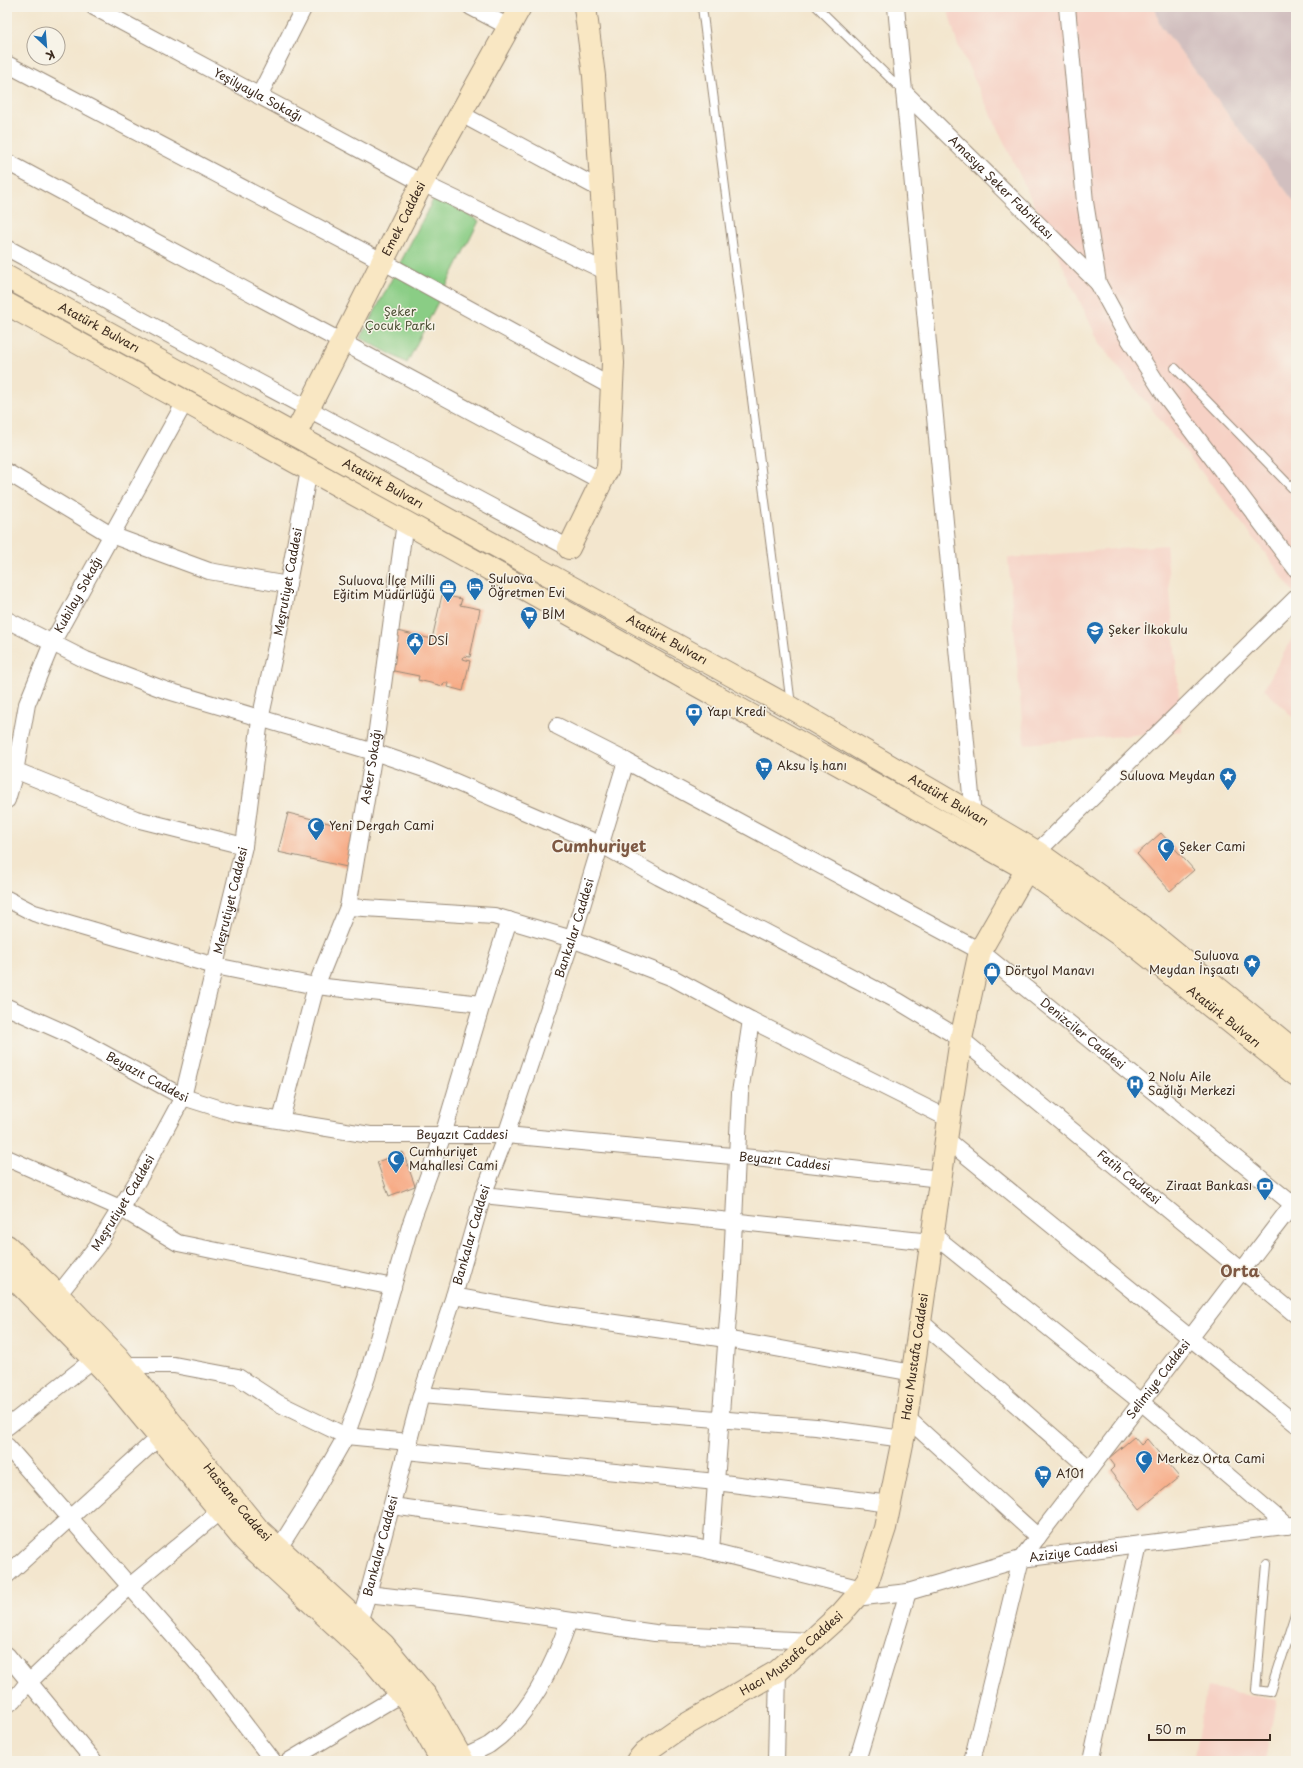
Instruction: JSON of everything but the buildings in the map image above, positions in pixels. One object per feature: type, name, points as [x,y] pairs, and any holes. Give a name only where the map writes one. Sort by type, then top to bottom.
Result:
[{"type":"street","name":"Yeşilyayla Sokağı","points":[[94,7],[422,183],[607,272]]},
{"type":"street","points":[[259,96],[304,7]]},
{"type":"street","points":[[471,7],[509,27]]},
{"type":"street","name":"Emek Caddesi","points":[[295,435],[422,183],[520,7]]},
{"type":"street","points":[[7,248],[569,548],[608,468],[613,363],[594,76],[585,7]]},
{"type":"street","points":[[896,7],[973,816]]},
{"type":"street","points":[[1067,7],[1085,202],[1098,284],[1124,331],[1164,394],[1296,569]]},
{"type":"street","points":[[7,64],[382,261],[612,387]]},
{"type":"street","name":"Amasya Şeker Fabrikası","points":[[904,92],[1098,284]]},
{"type":"street","points":[[461,114],[602,190]]},
{"type":"street","points":[[7,162],[601,481]]},
{"type":"street","name":"Atatürk Bulvarı","points":[[7,277],[791,708],[973,816],[1032,860],[1138,948],[1296,1075]]},
{"type":"street","name":"Atatürk Bulvarı","points":[[7,304],[309,470],[1032,860],[1148,931],[1296,1052]]},
{"type":"street","name":"Kubilay Sokağı","points":[[7,800],[11,769],[27,704],[52,643],[184,402]]},
{"type":"street","name":"Meşrutiyet Caddesi","points":[[58,1295],[97,1246],[183,1096],[244,846],[260,720],[288,585],[309,470]]},
{"type":"street","points":[[7,472],[110,535],[208,571],[288,585]]},
{"type":"street","name":"Asker Sokağı","points":[[281,1120],[316,986],[348,907],[374,752],[405,522]]},
{"type":"street","points":[[1032,860],[1296,598]]},
{"type":"street","name":"Fatih Caddesi","points":[[7,620],[86,660],[165,690],[260,720],[374,752],[430,771],[602,845],[659,877],[898,1001],[961,1039],[1296,1315]]},
{"type":"street","name":"Denizciler Caddesi","points":[[557,726],[626,761],[980,951],[1295,1204]]},
{"type":"street","name":"Bankalar Caddesi","points":[[359,1622],[368,1594],[421,1395],[454,1296],[483,1195],[506,1135],[572,939],[602,845],[626,761]]},
{"type":"street","points":[[11,769],[136,819],[244,846]]},
{"type":"street","name":"Hacı Mustafa Caddesi","points":[[642,1758],[675,1731],[778,1671],[812,1641],[859,1594],[868,1580],[885,1528],[903,1439],[961,1039],[980,951],[1032,860]]},
{"type":"street","points":[[7,899],[34,913],[215,966],[316,986],[482,1004]]},
{"type":"street","points":[[348,907],[494,916],[509,920],[572,939],[673,978],[751,1020],[947,1129],[1190,1338],[1296,1424]]},
{"type":"street","points":[[279,1548],[310,1499],[346,1436],[367,1377],[411,1223],[444,1135],[482,1004],[509,920]]},
{"type":"street","name":"Beyazıt Caddesi","points":[[7,1007],[70,1035],[183,1096],[234,1113],[370,1135],[506,1135],[738,1157],[940,1180]]},
{"type":"street","points":[[711,1551],[734,1221],[740,1093],[751,1020]]},
{"type":"street","points":[[7,1158],[120,1208],[178,1243],[393,1287]]},
{"type":"street","points":[[483,1195],[734,1221],[932,1238],[1141,1402],[1292,1525]]},
{"type":"street","name":"Selimiye Caddesi","points":[[1021,1559],[1241,1271],[1295,1204]]},
{"type":"street","name":"Hastane Caddesi","points":[[7,1246],[58,1295],[124,1366],[258,1529],[383,1644],[426,1696],[455,1760]]},
{"type":"street","name":"Hastane Caddesi","points":[[7,1271],[94,1359],[245,1541],[370,1657],[455,1760]]},
{"type":"street","points":[[454,1296],[545,1313],[726,1339],[913,1373]]},
{"type":"street","points":[[920,1321],[1090,1469]]},
{"type":"street","points":[[7,1427],[94,1359]]},
{"type":"street","points":[[124,1366],[174,1365],[238,1377],[278,1403],[346,1436],[408,1446],[890,1504]]},
{"type":"street","points":[[421,1395],[720,1418],[816,1427],[903,1439]]},
{"type":"street","points":[[906,1416],[1038,1537]]},
{"type":"street","points":[[7,1575],[69,1517],[159,1437]]},
{"type":"street","points":[[7,1446],[204,1671],[272,1761]]},
{"type":"street","points":[[392,1506],[711,1551],[859,1594]]},
{"type":"street","points":[[7,1705],[14,1700],[27,1684],[130,1586],[220,1511]]},
{"type":"street","name":"Aziziye Caddesi","points":[[859,1594],[908,1592],[1021,1559],[1292,1525]]},
{"type":"street","points":[[1091,1761],[1139,1545]]},
{"type":"street","points":[[972,1761],[1021,1559]]},
{"type":"street","points":[[857,1761],[908,1592]]},
{"type":"street","points":[[368,1594],[655,1634],[735,1636],[812,1641]]},
{"type":"street","points":[[455,1760],[489,1745],[514,1723],[535,1694],[556,1657],[569,1621]]},
{"type":"street","points":[[7,1655],[27,1684],[94,1761]]},
{"type":"street","points":[[776,1761],[778,1671]]},
{"type":"street","points":[[7,1694],[27,1684]]},
{"type":"street","points":[[289,1761],[401,1694]]},
{"type":"lane","points":[[702,7],[791,708]]},
{"type":"lane","points":[[817,7],[904,92]]},
{"type":"lane","points":[[1175,368],[1296,492]]},
{"type":"lane","points":[[1267,1564],[1256,1690],[1270,1692],[1296,1611]]},
{"type":"shaded area","points":[[947,7],[1155,7],[1159,23],[1296,204],[1296,596],[1260,546],[1100,344],[957,43]]},
{"type":"shaded area","points":[[1155,7],[1296,7],[1296,204],[1159,23]]},
{"type":"shaded area","name":"Şeker İlkokulu","points":[[1166,545],[1182,731],[1024,744],[1008,558]]},
{"type":"shaded area","points":[[1296,631],[1296,720],[1264,689]]},
{"type":"shaded area","points":[[1207,1687],[1276,1700],[1265,1761],[1193,1761]]},
{"type":"green space","name":"Şeker Çocuk Parkı","points":[[435,196],[479,221],[407,363],[361,338]]},
{"type":"place","name":"Suluova Öğretmen Evi","points":[[475,601]]},
{"type":"place","name":"Suluova İlçe Milli Eğitim Müdürlüğü","points":[[448,603]]},
{"type":"place","name":"BİM","points":[[529,630]]},
{"type":"place","name":"Şeker İlkokulu","points":[[1095,645]]},
{"type":"place","name":"DSİ","points":[[415,656]]},
{"type":"place","name":"Yapı Kredi","points":[[694,727]]},
{"type":"place","name":"Aksu İş hanı","points":[[764,781]]},
{"type":"place","name":"Suluova Meydan","points":[[1228,791]]},
{"type":"place","name":"Yeni Dergah Cami","points":[[316,841]]},
{"type":"place","name":"Şeker Cami","points":[[1166,862]]},
{"type":"place","name":"Suluova Meydan İnşaatı","points":[[1252,978]]},
{"type":"place","name":"Dörtyol Manavı","points":[[992,986]]},
{"type":"place","name":"2 Nolu Aile Sağlığı Merkezi","points":[[1135,1099]]},
{"type":"place","name":"Cumhuriyet Mahallesi Cami","points":[[396,1174]]},
{"type":"place","name":"Ziraat Bankası","points":[[1265,1201]]},
{"type":"place","name":"Merkez Orta Cami","points":[[1144,1474]]},
{"type":"place","name":"A101","points":[[1043,1489]]},
{"type":"district","name":"Cumhuriyet","points":[[599,846]]},
{"type":"district","name":"Orta","points":[[1240,1271]]}]
